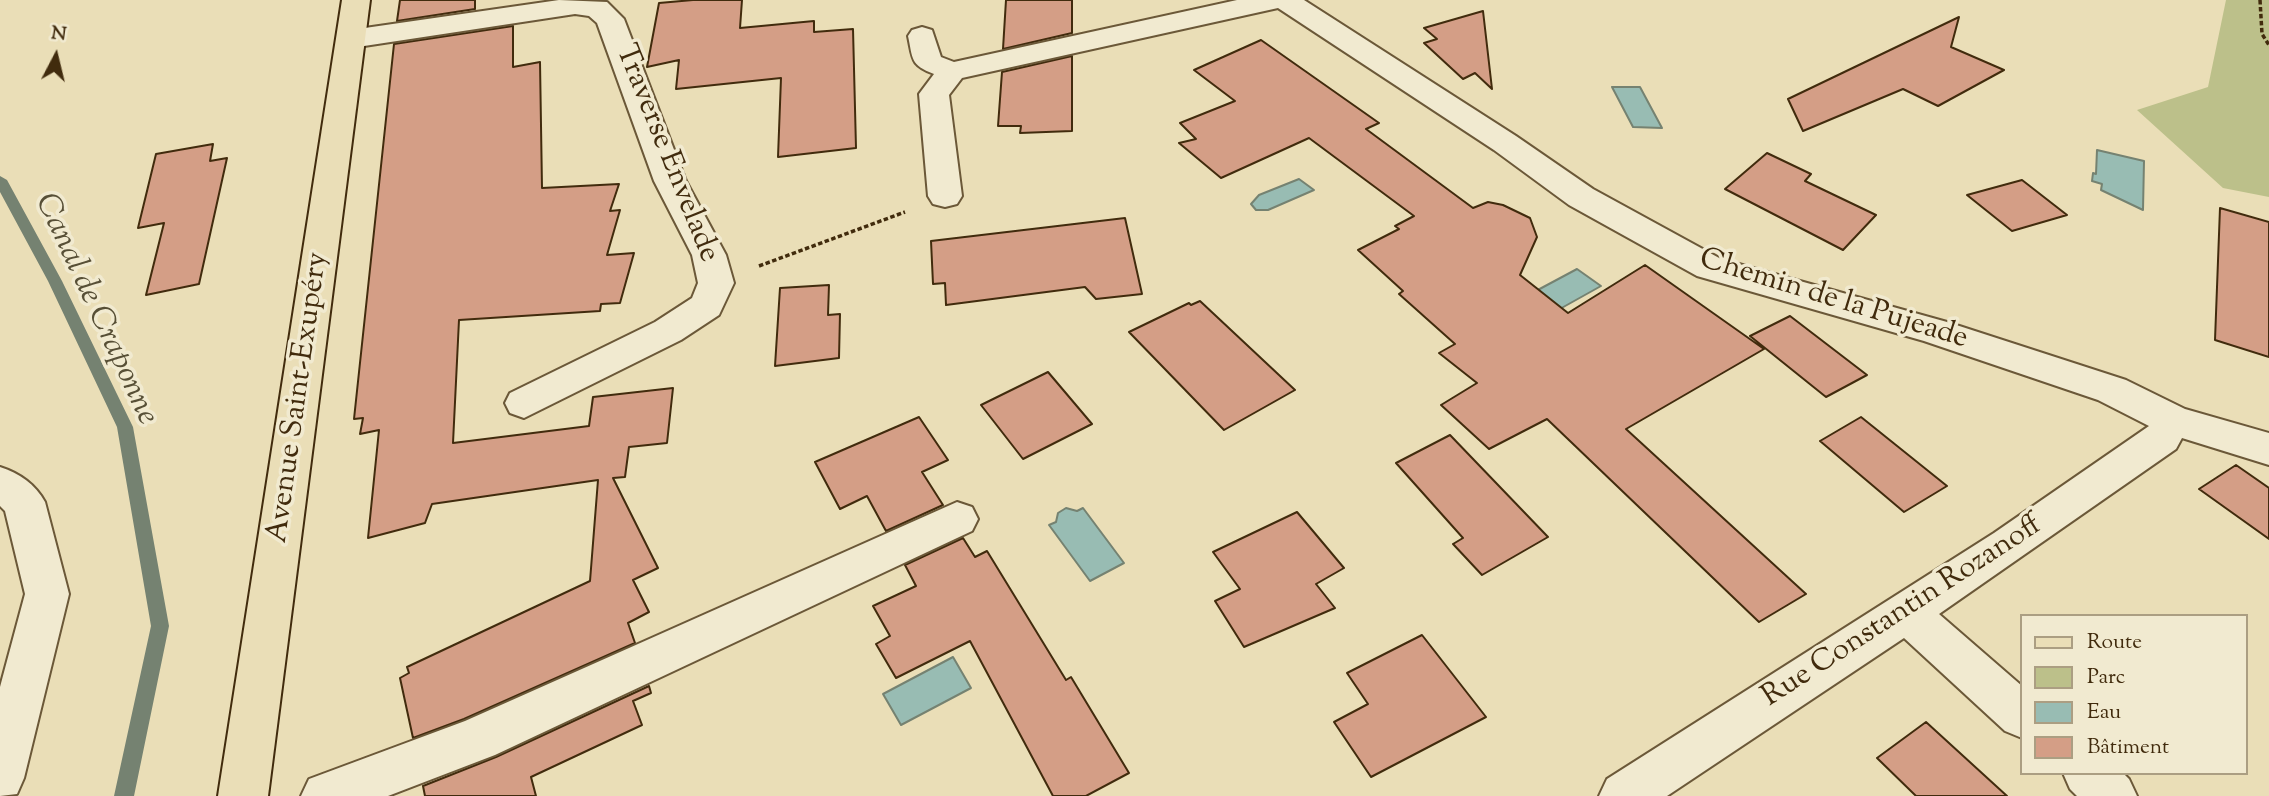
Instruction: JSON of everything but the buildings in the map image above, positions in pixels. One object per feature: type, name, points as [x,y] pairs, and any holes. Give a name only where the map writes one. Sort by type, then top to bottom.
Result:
[{"type":"main road","name":"Avenue Saint-Exupéry","points":[[243,796],[356,0]]},
{"type":"street","points":[[922,36],[928,62],[953,71],[1275,0]]},
{"type":"street","name":"Chemin de la Pujeade","points":[[1285,0],[1505,143],[1581,197],[1709,268],[1934,331],[2112,390],[2173,421],[2269,449]]},
{"type":"street","name":"Traverse Envelade","points":[[351,39],[535,10],[597,8],[610,19],[670,181],[709,255],[716,283],[706,306],[668,331],[524,403]]},
{"type":"street","points":[[945,197],[934,94],[953,71]]},
{"type":"street","name":"Rue Constantin Rozanoff","points":[[1624,796],[2009,545],[2162,438],[2173,421]]},
{"type":"street","points":[[0,483],[24,502],[47,594],[0,778]]},
{"type":"street","points":[[326,796],[478,739],[957,519]]},
{"type":"street","points":[[1906,612],[2021,715]]},
{"type":"street","points":[[2089,775],[2112,796]]},
{"type":"path","points":[[2260,0],[2262,34],[2269,45]]},
{"type":"path","points":[[716,283],[945,197]]},
{"type":"green space","points":[[2226,0],[2269,0],[2269,197],[2223,188],[2137,110],[2208,87]]},
{"type":"water","points":[[1612,87],[1640,87],[1662,128],[1633,127]]},
{"type":"water","points":[[2097,150],[2144,161],[2143,210],[2101,190],[2102,184],[2092,181],[2093,173],[2096,174]]},
{"type":"water","points":[[1299,179],[1314,190],[1268,210],[1256,210],[1251,204],[1259,195]]},
{"type":"water","points":[[1577,269],[1601,286],[1558,310],[1534,292]]},
{"type":"water","points":[[1066,508],[1077,511],[1083,508],[1124,563],[1090,581],[1049,525],[1056,522],[1058,513]]},
{"type":"water","points":[[953,657],[971,688],[901,725],[883,694]]},
{"type":"waterway","name":"Canal de Craponne","points":[[0,180],[55,281],[125,427],[160,626],[124,796]]}]
